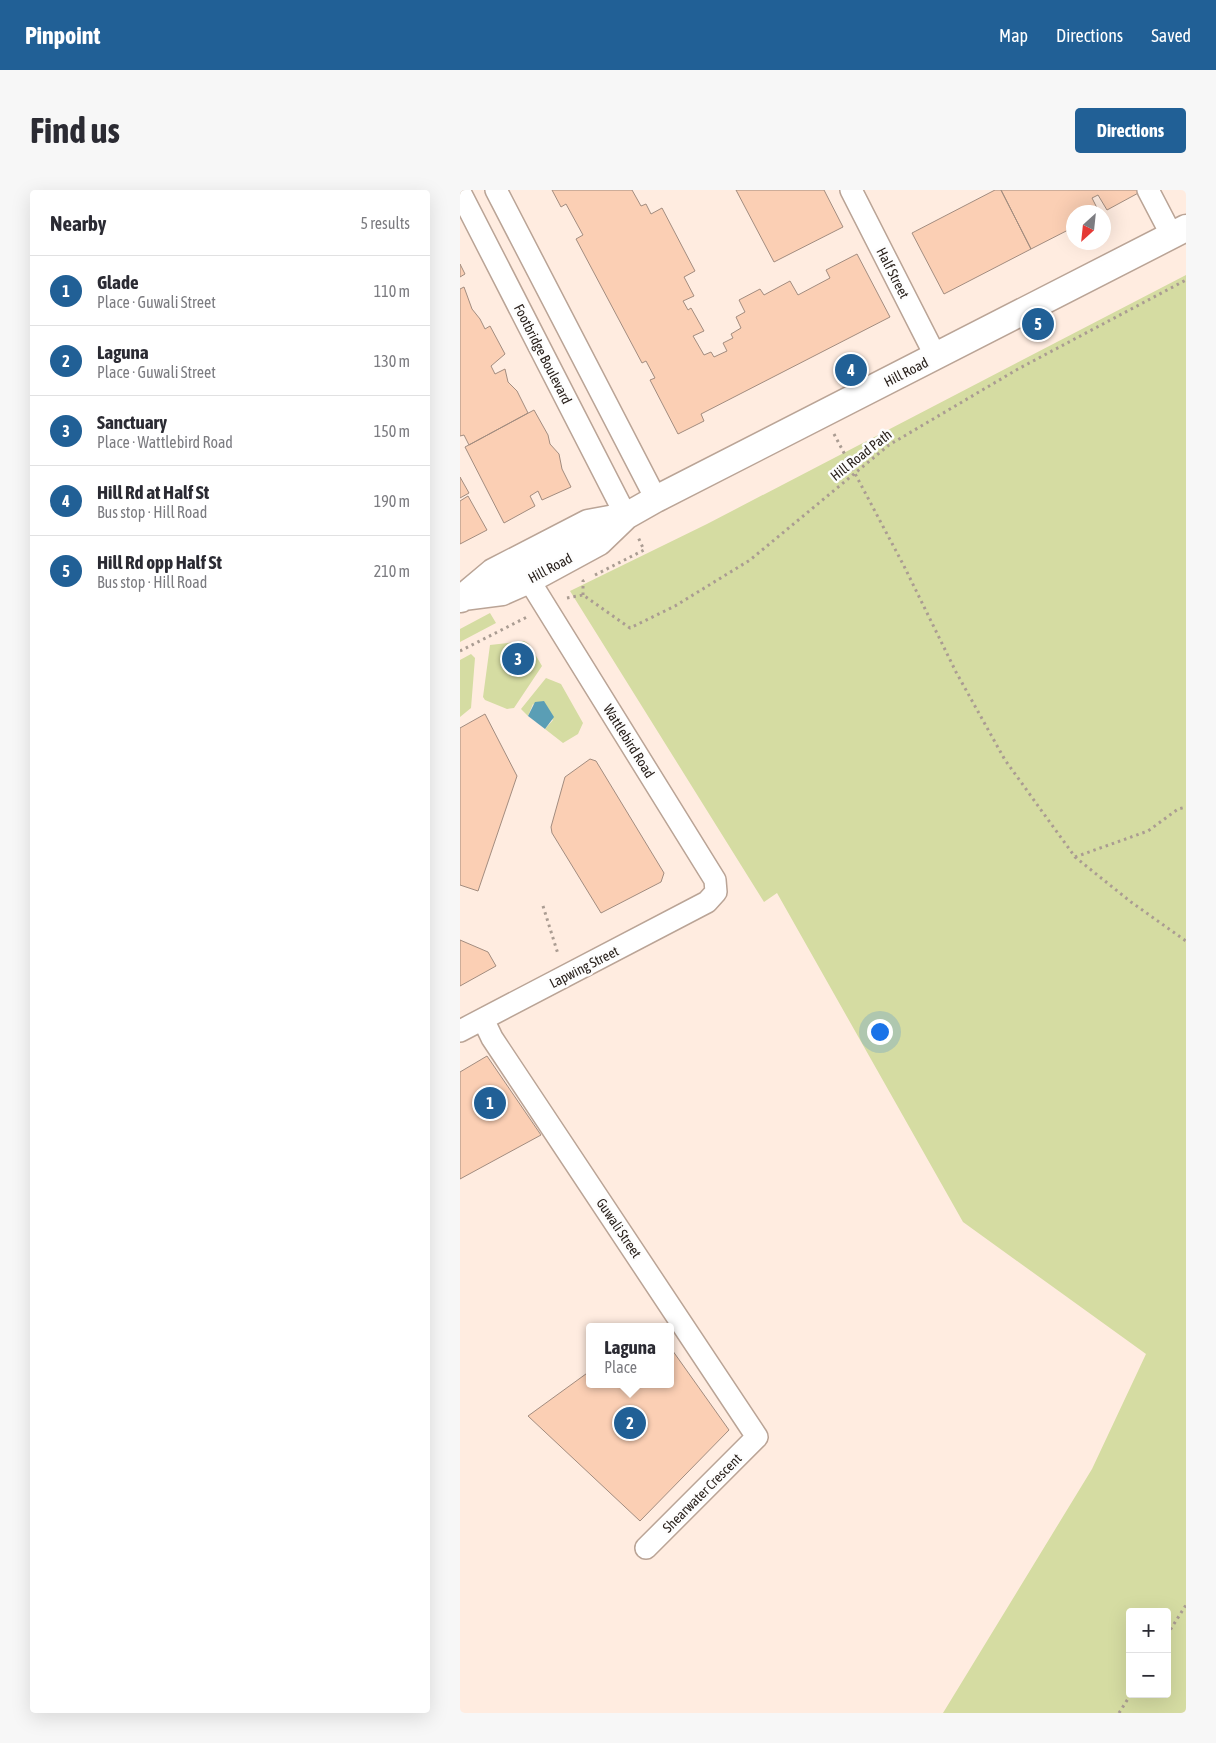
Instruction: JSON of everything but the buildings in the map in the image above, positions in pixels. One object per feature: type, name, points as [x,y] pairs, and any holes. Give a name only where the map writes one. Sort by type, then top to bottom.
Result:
[{"type":"street","points":[[496,190],[656,499]]},
{"type":"street","name":"Half Street","points":[[851,190],[936,357]]},
{"type":"street","points":[[1148,190],[1179,232]]},
{"type":"street","name":"Footbridge Boulevard","points":[[460,192],[626,516]]},
{"type":"street","name":"Hill Road","points":[[462,598],[502,592],[529,580],[599,542],[626,516],[656,499],[1179,232]]},
{"type":"street","name":"Hill Road","points":[[462,598],[493,572],[588,523],[626,516]]},
{"type":"street","name":"Wattlebird Road","points":[[529,580],[715,880],[716,892],[707,902]]},
{"type":"street","name":"Lapwing Street","points":[[460,1031],[707,902]]},
{"type":"street","name":"Guwali Street","points":[[483,1019],[492,1038],[757,1437]]},
{"type":"street","name":"Shearwater Crescent","points":[[646,1548],[757,1437]]},
{"type":"path","name":"Hill Road Path","points":[[583,595],[630,628],[675,606],[750,560],[889,445],[975,394],[1186,280]]},
{"type":"path","points":[[838,442],[904,566],[956,672],[1005,760],[1075,857],[1186,941]]},
{"type":"path","points":[[562,600],[583,595],[582,581],[644,550]]},
{"type":"path","points":[[460,651],[525,619]]},
{"type":"path","points":[[1075,857],[1148,831],[1178,809],[1186,808]]},
{"type":"path","points":[[544,906],[558,954]]},
{"type":"path","points":[[1171,1628],[1186,1604]]},
{"type":"path","points":[[1119,1713],[1128,1698]]},
{"type":"green space","points":[[1186,275],[1186,1713],[943,1713],[1092,1469],[1146,1354],[963,1222],[777,893],[764,902],[570,591],[707,524]]},
{"type":"green space","points":[[490,613],[496,623],[460,642],[460,629]]},
{"type":"green space","points":[[524,641],[529,644],[542,666],[514,708],[507,709],[485,700],[483,697],[490,645]]},
{"type":"green space","points":[[471,654],[475,658],[471,708],[460,717],[460,660]]},
{"type":"green space","points":[[546,678],[561,684],[583,723],[578,734],[563,743],[545,729],[553,720],[533,704],[528,716],[521,709]]},
{"type":"water","points":[[544,701],[554,717],[545,729],[528,716],[535,702]]},
{"type":"place","name":"Hill Rd opp Half St","points":[[1038,324]]},
{"type":"place","name":"Hill Rd at Half St","points":[[851,370]]},
{"type":"place","name":"Sanctuary","points":[[518,659]]},
{"type":"place","name":"Glade","points":[[490,1103]]},
{"type":"place","name":"Laguna","points":[[630,1423]]}]
